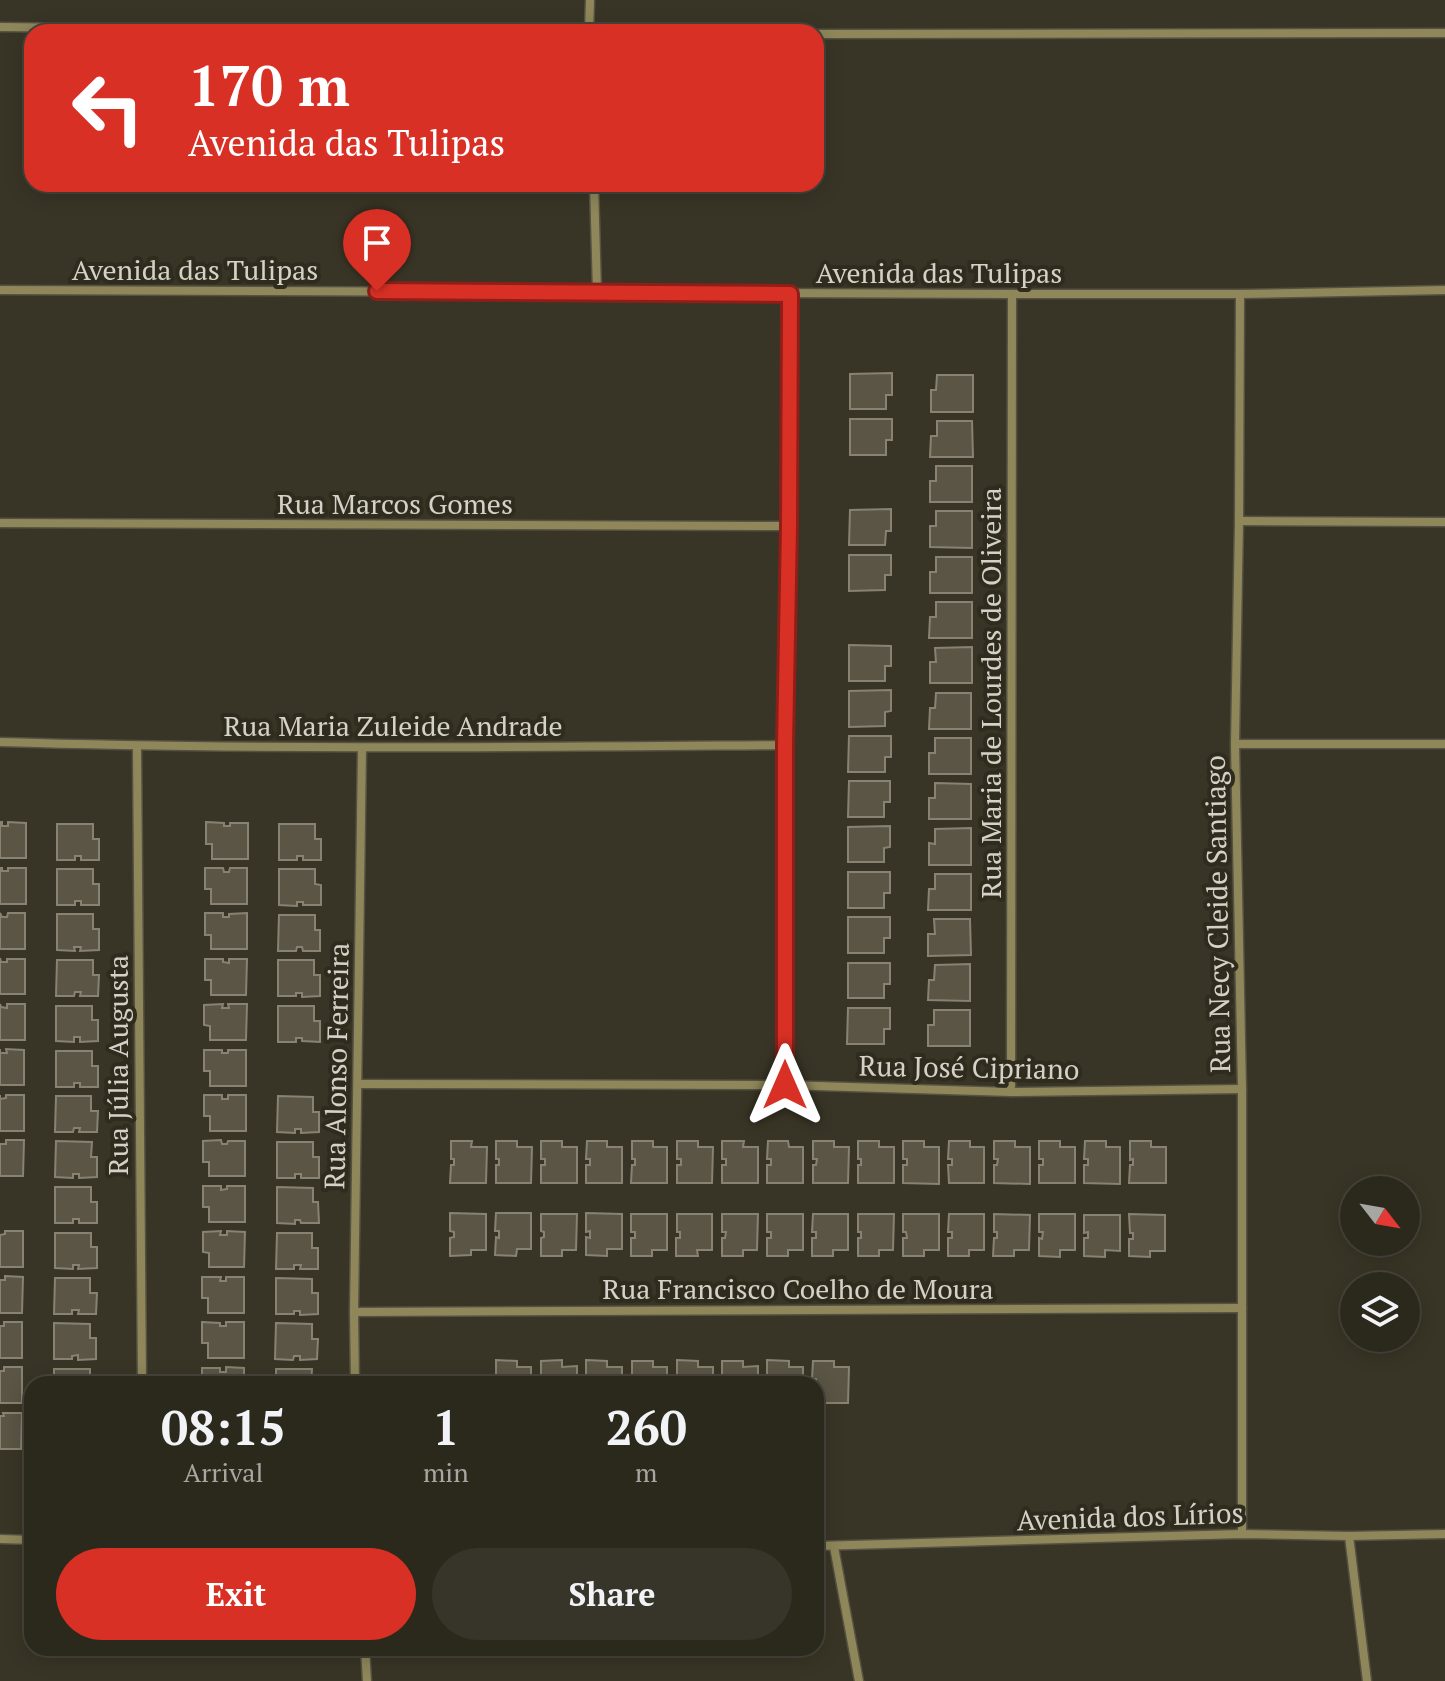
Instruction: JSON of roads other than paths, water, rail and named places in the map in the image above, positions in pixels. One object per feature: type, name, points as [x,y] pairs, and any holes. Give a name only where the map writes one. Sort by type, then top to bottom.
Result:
[{"type":"street","points":[[589,24],[590,0]]},
{"type":"street","points":[[0,27],[24,27]]},
{"type":"street","points":[[824,34],[1445,33]]},
{"type":"street","points":[[594,192],[597,291]]},
{"type":"street","name":"Avenida das Tulipas","points":[[0,290],[790,294],[1240,294],[1445,290]]},
{"type":"street","points":[[785,1085],[790,294]]},
{"type":"street","name":"Rua Maria de Lourdes de Oliveira","points":[[1011,1092],[1012,294]]},
{"type":"street","name":"Rua Necy Cleide Santiago","points":[[1240,294],[1235,744],[1242,1089],[1242,1534]]},
{"type":"street","points":[[1239,521],[1445,522]]},
{"type":"street","name":"Rua Marcos Gomes","points":[[0,523],[789,526]]},
{"type":"street","name":"Rua Maria Zuleide Andrade","points":[[0,742],[137,747],[362,748],[785,745]]},
{"type":"street","points":[[1235,744],[1445,744]]},
{"type":"street","name":"Rua Júlia Augusta","points":[[137,747],[142,1376]]},
{"type":"street","name":"Rua Alonso Ferreira","points":[[355,1376],[362,748]]},
{"type":"street","name":"Rua José Cipriano","points":[[358,1084],[785,1085],[1011,1092],[1242,1089]]},
{"type":"street","name":"Rua Francisco Coelho de Moura","points":[[354,1312],[1242,1308]]},
{"type":"street","name":"Avenida dos Lírios","points":[[824,1546],[1242,1534],[1445,1534]]},
{"type":"street","points":[[1349,1536],[1367,1681]]},
{"type":"street","points":[[0,1539],[24,1540]]},
{"type":"street","points":[[834,1547],[859,1681]]},
{"type":"street","points":[[365,1656],[367,1681]]}]
